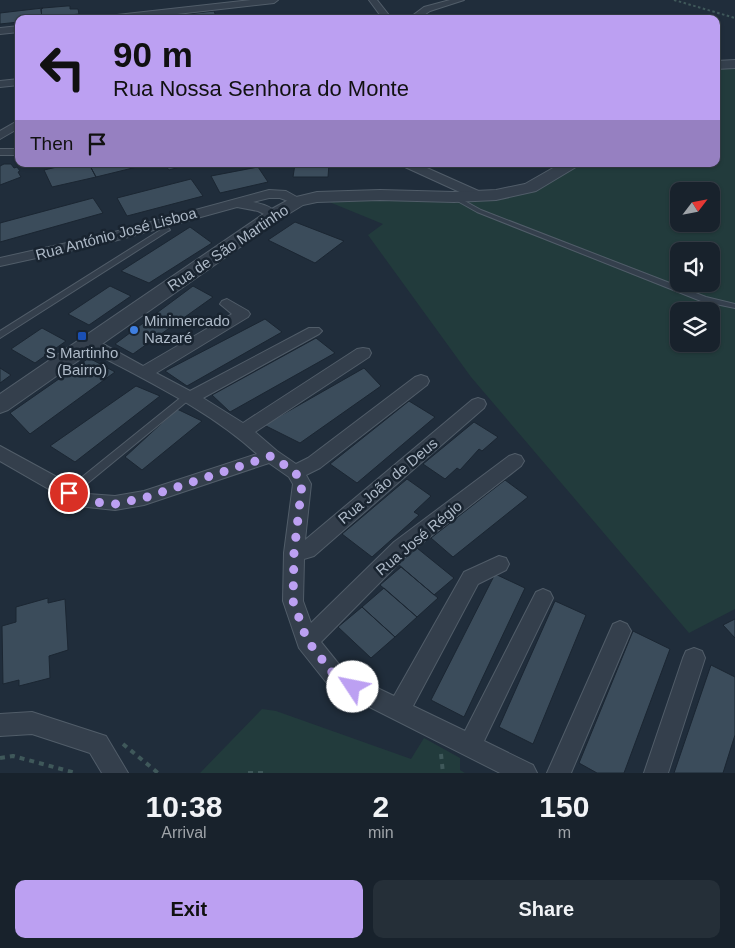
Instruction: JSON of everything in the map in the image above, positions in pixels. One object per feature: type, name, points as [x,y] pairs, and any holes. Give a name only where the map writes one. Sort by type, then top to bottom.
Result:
[{"type":"street","points":[[141,15],[274,0]]},
{"type":"street","points":[[373,0],[385,15]]},
{"type":"street","points":[[418,15],[428,9],[460,0]]},
{"type":"street","points":[[176,15],[183,10]]},
{"type":"street","points":[[0,31],[15,29]]},
{"type":"street","points":[[720,65],[735,64]]},
{"type":"street","points":[[0,84],[15,82]]},
{"type":"street","points":[[0,136],[15,126]]},
{"type":"street","points":[[0,152],[15,152]]},
{"type":"street","points":[[416,167],[479,196]]},
{"type":"street","name":"Rua de São Martinho","points":[[0,405],[274,215],[298,201],[341,195],[479,196],[530,188],[566,167]]},
{"type":"street","name":"Rua António José Lisboa","points":[[0,262],[77,246],[269,194],[282,194],[298,201]]},
{"type":"street","name":"Rua António José Lisboa","points":[[231,203],[253,205],[274,215]]},
{"type":"street","points":[[145,372],[243,314],[227,304]]},
{"type":"street","points":[[189,397],[314,331]]},
{"type":"street","points":[[89,343],[189,397],[243,431],[271,456],[295,472],[302,484],[294,553],[293,601],[307,640],[338,680],[525,773]]},
{"type":"street","points":[[243,431],[363,352]]},
{"type":"street","points":[[295,472],[314,463],[421,381]]},
{"type":"street","name":"Rua João de Deus","points":[[294,553],[307,550],[478,404]]},
{"type":"street","points":[[0,453],[85,501],[115,504],[144,498],[271,456]]},
{"type":"street","name":"Rua José Régio","points":[[307,640],[401,548],[515,461]]},
{"type":"street","points":[[399,709],[471,578],[499,564]]},
{"type":"street","points":[[470,745],[543,598]]},
{"type":"street","points":[[559,773],[620,631]]},
{"type":"street","points":[[656,773],[694,658]]},
{"type":"street","points":[[0,725],[32,723],[98,744],[116,773]]},
{"type":"lane","points":[[454,197],[479,211],[704,299],[735,306]]},
{"type":"lane","points":[[0,335],[166,230],[161,223]]},
{"type":"lane","points":[[69,493],[189,397]]},
{"type":"path","points":[[674,0],[735,18]]},
{"type":"path","points":[[121,742],[158,773]]},
{"type":"path","points":[[0,758],[13,756],[76,773]]},
{"type":"path","points":[[248,773],[266,773]]},
{"type":"green space","points":[[735,64],[735,609],[689,633],[471,377],[368,235],[383,224],[317,197],[479,196],[549,178],[566,167],[720,167],[720,65]]},
{"type":"green space","points":[[262,709],[276,711],[411,759],[424,738],[460,758],[460,770],[465,773],[200,773]]},
{"type":"building","points":[[70,6],[70,9],[78,9],[79,14],[42,15],[41,9]]},
{"type":"building","points":[[43,8],[41,9],[42,15],[15,15],[15,22],[0,24],[0,13]]},
{"type":"building","points":[[214,11],[216,15],[188,15]]},
{"type":"building","points":[[11,164],[14,168],[17,167],[21,177],[0,185],[0,166]]},
{"type":"building","points":[[57,167],[91,167],[96,177],[52,187],[44,170]]},
{"type":"building","points":[[91,167],[137,167],[96,177]]},
{"type":"building","points":[[166,167],[180,167],[169,170]]},
{"type":"building","points":[[258,167],[268,182],[220,193],[211,176]]},
{"type":"building","points":[[295,167],[329,167],[328,177],[293,177]]},
{"type":"building","points":[[191,179],[203,196],[127,216],[117,198]]},
{"type":"building","points":[[93,198],[103,213],[0,242],[0,223]]},
{"type":"building","points":[[295,222],[344,241],[315,263],[268,240]]},
{"type":"building","points":[[190,227],[212,243],[149,283],[121,271]]},
{"type":"building","points":[[110,286],[131,296],[89,325],[68,314]]},
{"type":"building","points":[[193,286],[213,297],[133,354],[115,344]]},
{"type":"building","points":[[265,319],[282,332],[187,386],[165,371]]},
{"type":"building","points":[[42,328],[66,341],[35,363],[11,349]]},
{"type":"building","points":[[316,338],[335,353],[230,412],[212,395]]},
{"type":"building","points":[[89,358],[115,372],[30,434],[10,413]]},
{"type":"building","points":[[0,368],[11,375],[0,383]]},
{"type":"building","points":[[364,368],[381,386],[300,443],[264,425]]},
{"type":"building","points":[[136,386],[160,396],[75,462],[50,446]]},
{"type":"building","points":[[409,401],[435,417],[357,483],[330,464]]},
{"type":"building","points":[[177,409],[202,421],[142,470],[125,457]]},
{"type":"building","points":[[474,422],[498,437],[482,451],[479,449],[460,470],[457,468],[445,479],[423,464]]},
{"type":"building","points":[[407,479],[431,496],[414,512],[419,515],[372,557],[342,534]]},
{"type":"building","points":[[505,480],[528,497],[453,557],[431,538]]},
{"type":"building","points":[[417,548],[454,578],[434,595],[398,564]]},
{"type":"building","points":[[401,567],[438,598],[417,617],[380,585]]},
{"type":"building","points":[[495,574],[525,588],[464,717],[431,700]]},
{"type":"building","points":[[384,588],[417,617],[395,637],[362,607]]},
{"type":"building","points":[[48,598],[48,603],[65,599],[68,650],[49,656],[50,678],[19,686],[19,680],[3,684],[2,626],[16,622],[16,607]]},
{"type":"building","points":[[555,601],[586,615],[533,744],[499,727]]},
{"type":"building","points":[[362,607],[395,637],[371,658],[338,627]]},
{"type":"building","points":[[735,619],[735,638],[723,625]]},
{"type":"building","points":[[633,631],[670,649],[624,773],[597,773],[579,763]]},
{"type":"building","points":[[711,665],[735,677],[735,735],[723,773],[674,773]]},
{"type":"place","name":"Minimercado Nazaré","points":[[134,330]]},
{"type":"place","name":"S Martinho (Bairro)","points":[[82,336]]},
{"type":"route","points":[[69,493],[85,501],[115,504],[144,498],[234,470],[271,456],[287,465],[295,472],[302,484],[294,553],[293,601],[307,640],[338,680],[353,687]]}]
